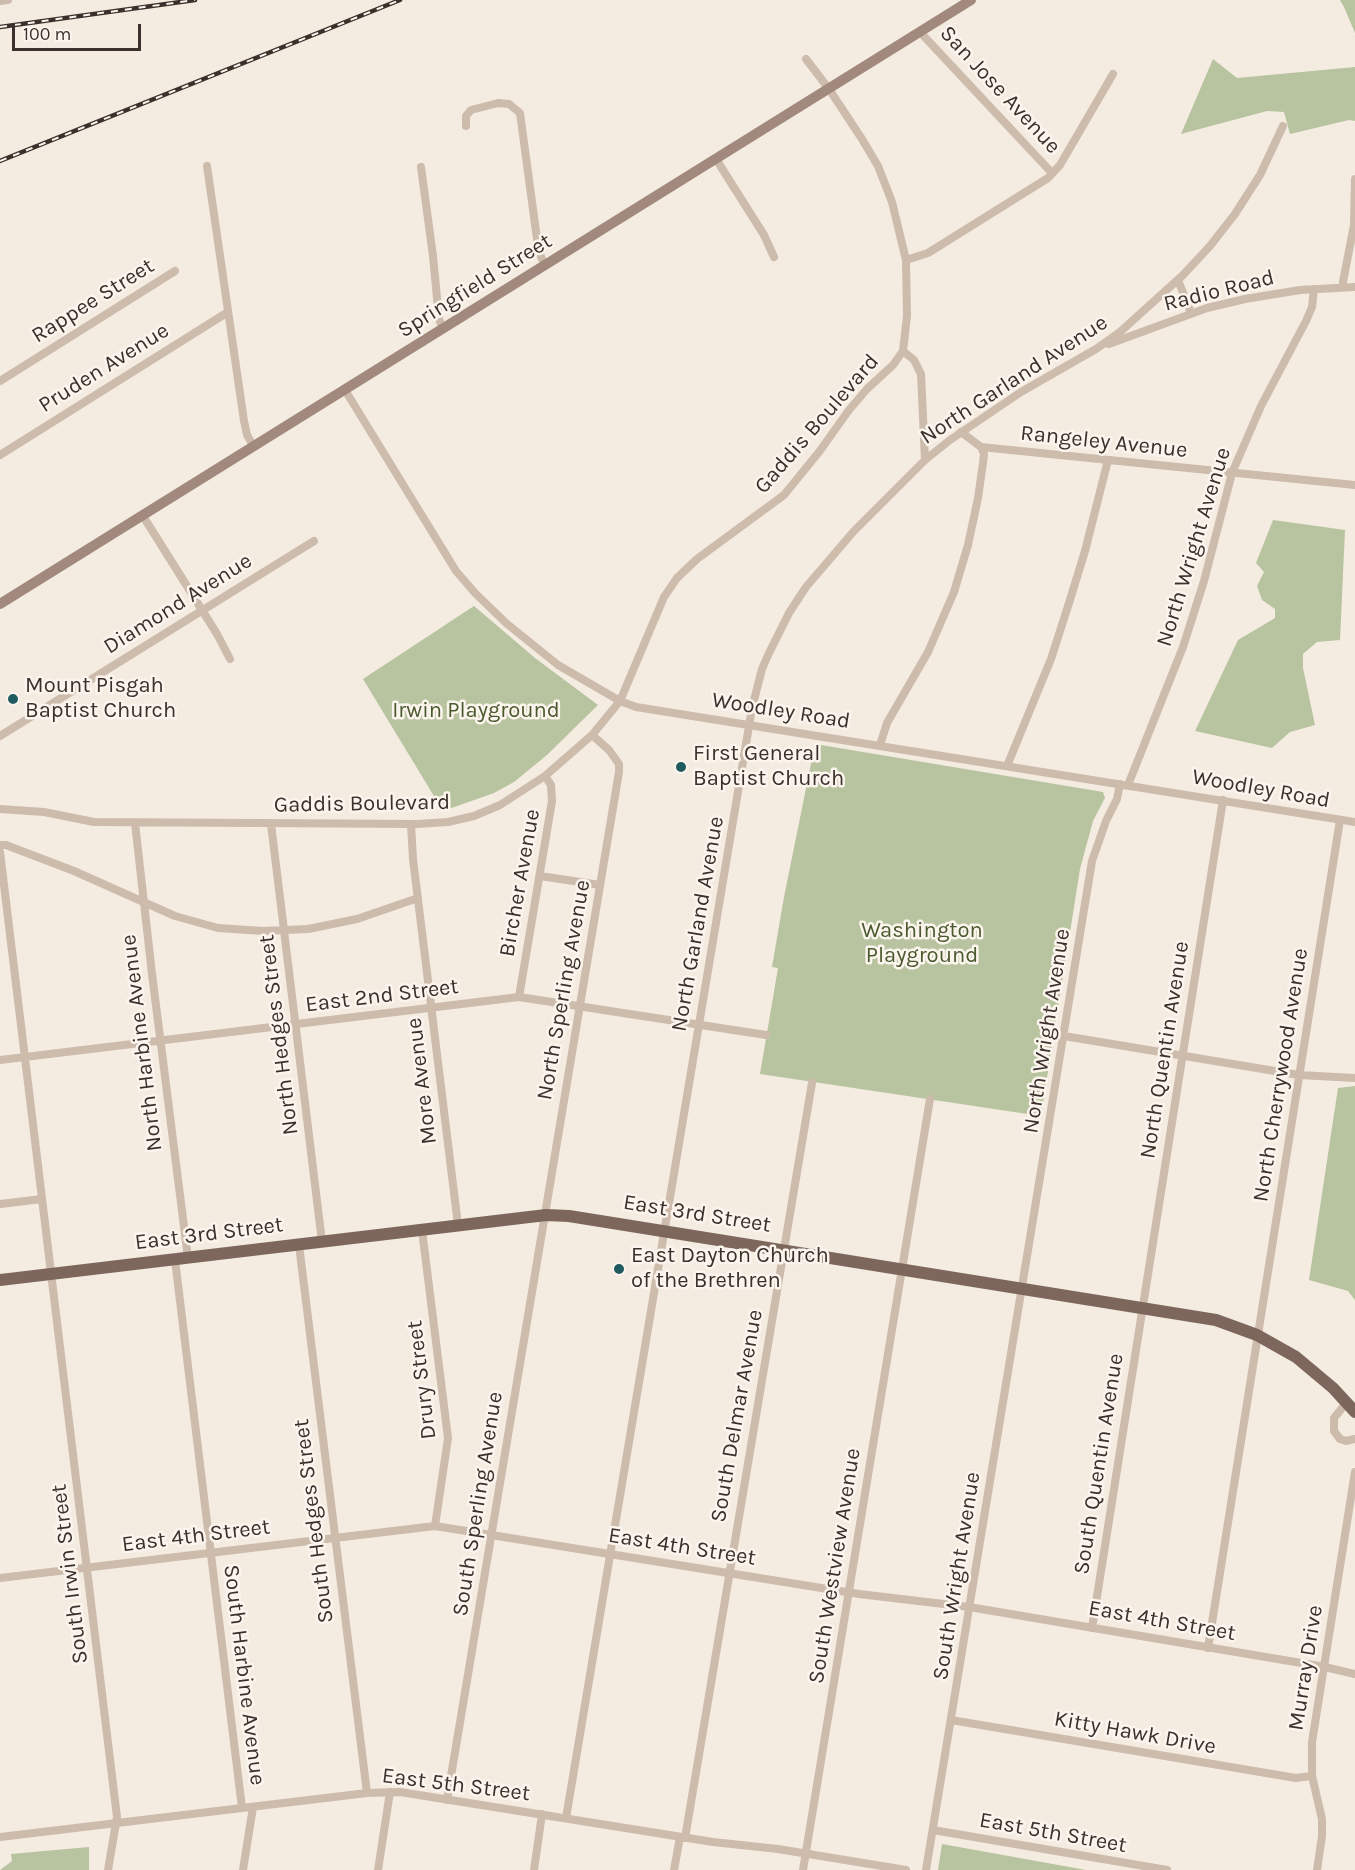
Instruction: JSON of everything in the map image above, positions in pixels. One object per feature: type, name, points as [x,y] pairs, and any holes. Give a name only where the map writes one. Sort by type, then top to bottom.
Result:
[{"type":"main road","name":"Springfield Street","points":[[0,604],[971,0]]},
{"type":"main road","name":"East 3rd Street","points":[[0,1280],[546,1215],[569,1216],[1143,1306],[1216,1320],[1257,1335],[1296,1357],[1317,1372],[1355,1412]]},
{"type":"street","points":[[0,1],[8,0]]},
{"type":"street","name":"San Jose Avenue","points":[[920,32],[1052,173]]},
{"type":"street","points":[[806,59],[829,89],[862,140],[883,178],[900,228],[906,260],[907,316],[903,351],[914,360],[921,374],[925,460]]},
{"type":"street","points":[[906,260],[928,253],[1025,194],[1052,173],[1060,165],[1113,74]]},
{"type":"street","points":[[466,126],[466,116],[471,110],[498,103],[509,104],[520,113],[537,239],[545,265]]},
{"type":"street","name":"North Garland Avenue","points":[[566,1818],[750,725],[762,669],[789,613],[806,587],[854,531],[925,460],[961,432],[1021,392],[1096,349],[1135,321],[1178,280],[1210,246],[1235,214],[1260,175],[1283,126]]},
{"type":"street","points":[[716,159],[764,235],[774,257]]},
{"type":"street","points":[[207,166],[244,422],[247,435],[254,447]]},
{"type":"street","points":[[421,167],[439,319],[443,329]]},
{"type":"street","points":[[1342,287],[1353,232],[1355,179]]},
{"type":"street","name":"Rappee Street","points":[[0,381],[176,271]]},
{"type":"street","points":[[1178,280],[1191,313]]},
{"type":"street","name":"Radio Road","points":[[1096,349],[1191,313],[1245,299],[1314,289],[1355,287]]},
{"type":"street","name":"North Wright Avenue","points":[[1022,1287],[1092,861],[1106,821],[1183,647],[1212,552],[1232,473],[1261,406],[1306,321],[1312,307],[1314,289]]},
{"type":"street","name":"Pruden Avenue","points":[[0,455],[228,312]]},
{"type":"street","name":"Gaddis Boulevard","points":[[0,809],[44,812],[94,822],[411,824],[448,822],[485,812],[509,800],[545,776],[592,735],[620,701],[664,597],[677,578],[697,559],[784,495],[814,459],[849,410],[867,389],[893,365],[903,351]]},
{"type":"street","name":"Woodley Road","points":[[345,390],[456,571],[474,593],[506,623],[558,665],[620,701],[636,707],[1355,822]]},
{"type":"street","points":[[880,745],[887,723],[928,652],[954,592],[968,545],[984,454],[981,447],[961,432]]},
{"type":"street","name":"Rangeley Avenue","points":[[981,447],[1355,485]]},
{"type":"street","points":[[1007,766],[1051,658],[1085,551],[1108,460]]},
{"type":"street","points":[[143,516],[230,659]]},
{"type":"street","name":"Diamond Avenue","points":[[0,736],[314,541]]},
{"type":"street","name":"North Sperling Avenue","points":[[546,1215],[619,772],[619,764],[609,750],[592,735]]},
{"type":"street","name":"Bircher Avenue","points":[[519,998],[552,801],[550,785],[545,776]]},
{"type":"street","name":"North Quentin Avenue","points":[[1143,1306],[1223,800]]},
{"type":"street","name":"North Cherrywood Avenue","points":[[1208,1648],[1340,820]]},
{"type":"street","name":"North Harbine Avenue","points":[[135,823],[188,1258]]},
{"type":"street","name":"North Hedges Street","points":[[271,824],[322,1242]]},
{"type":"street","name":"More Avenue","points":[[411,824],[458,1226]]},
{"type":"street","points":[[0,845],[51,861],[175,916],[218,928],[262,931],[308,929],[351,920],[418,898]]},
{"type":"street","name":"South Irwin Street","points":[[0,852],[4,912],[25,1057],[111,1761],[117,1823],[108,1870]]},
{"type":"street","points":[[540,876],[600,885]]},
{"type":"street","name":"East 2nd Street","points":[[0,1060],[519,998],[766,1035]]},
{"type":"street","points":[[1064,1036],[1299,1075],[1355,1078]]},
{"type":"street","name":"South Delmar Avenue","points":[[674,1870],[683,1838],[812,1083]]},
{"type":"street","name":"South Westview Avenue","points":[[803,1870],[930,1099]]},
{"type":"street","points":[[0,1204],[42,1200]]},
{"type":"street","name":"South Sperling Avenue","points":[[447,1800],[546,1215]]},
{"type":"street","name":"Drury Street","points":[[422,1230],[448,1438],[435,1526]]},
{"type":"street","name":"South Hedges Street","points":[[299,1245],[367,1793]]},
{"type":"street","name":"South Harbine Avenue","points":[[174,1260],[242,1808]]},
{"type":"street","name":"South Wright Avenue","points":[[926,1870],[1022,1287]]},
{"type":"street","name":"South Quentin Avenue","points":[[1092,1628],[1143,1306]]},
{"type":"street","points":[[1347,1402],[1334,1418],[1334,1431],[1340,1439],[1346,1441],[1355,1439]]},
{"type":"street","name":"Murray Drive","points":[[1317,1870],[1322,1819],[1312,1776],[1312,1742],[1355,1472]]},
{"type":"street","name":"East 4th Street","points":[[0,1578],[435,1526],[848,1592],[969,1607],[1355,1674]]},
{"type":"street","name":"Kitty Hawk Drive","points":[[951,1720],[1296,1778],[1312,1776]]},
{"type":"street","points":[[378,1870],[390,1792]]},
{"type":"street","name":"East 5th Street","points":[[0,1837],[390,1792],[906,1870]]},
{"type":"street","name":"South Harbine Avenue","points":[[243,1870],[253,1807]]},
{"type":"street","points":[[534,1870],[542,1814]]},
{"type":"street","name":"East 5th Street","points":[[933,1830],[1167,1870]]},
{"type":"green space","points":[[1340,0],[1355,0],[1355,33],[1344,7]]},
{"type":"green space","points":[[1213,59],[1237,78],[1355,67],[1355,121],[1349,120],[1290,134],[1284,112],[1267,111],[1181,134]]},
{"type":"green space","points":[[1273,520],[1345,530],[1340,640],[1317,642],[1303,654],[1303,668],[1315,725],[1290,732],[1272,748],[1195,731],[1238,640],[1275,618],[1275,609],[1262,600],[1257,586],[1264,572],[1256,563]]},
{"type":"green space","name":"Irwin Playground","points":[[474,606],[535,658],[598,705],[547,755],[514,782],[494,793],[443,811],[363,679]]},
{"type":"green space","name":"Washington Playground","points":[[815,744],[1103,792],[1105,798],[1093,821],[1080,869],[1041,1116],[760,1074],[778,968],[772,967]]},
{"type":"green space","points":[[1355,1086],[1355,1300],[1348,1291],[1309,1280],[1338,1088]]},
{"type":"green space","points":[[942,1844],[1086,1870],[938,1870]]},
{"type":"green space","points":[[89,1847],[89,1870],[0,1870],[12,1861],[11,1854]]},
{"type":"railway","points":[[0,27],[195,0]]},
{"type":"railway","points":[[0,161],[400,0]]},
{"type":"place","name":"Mount Pisgah Baptist Church","points":[[13,699]]},
{"type":"place","name":"First General Baptist Church","points":[[681,767]]},
{"type":"place","name":"East Dayton Church of the Brethren","points":[[619,1269]]}]
